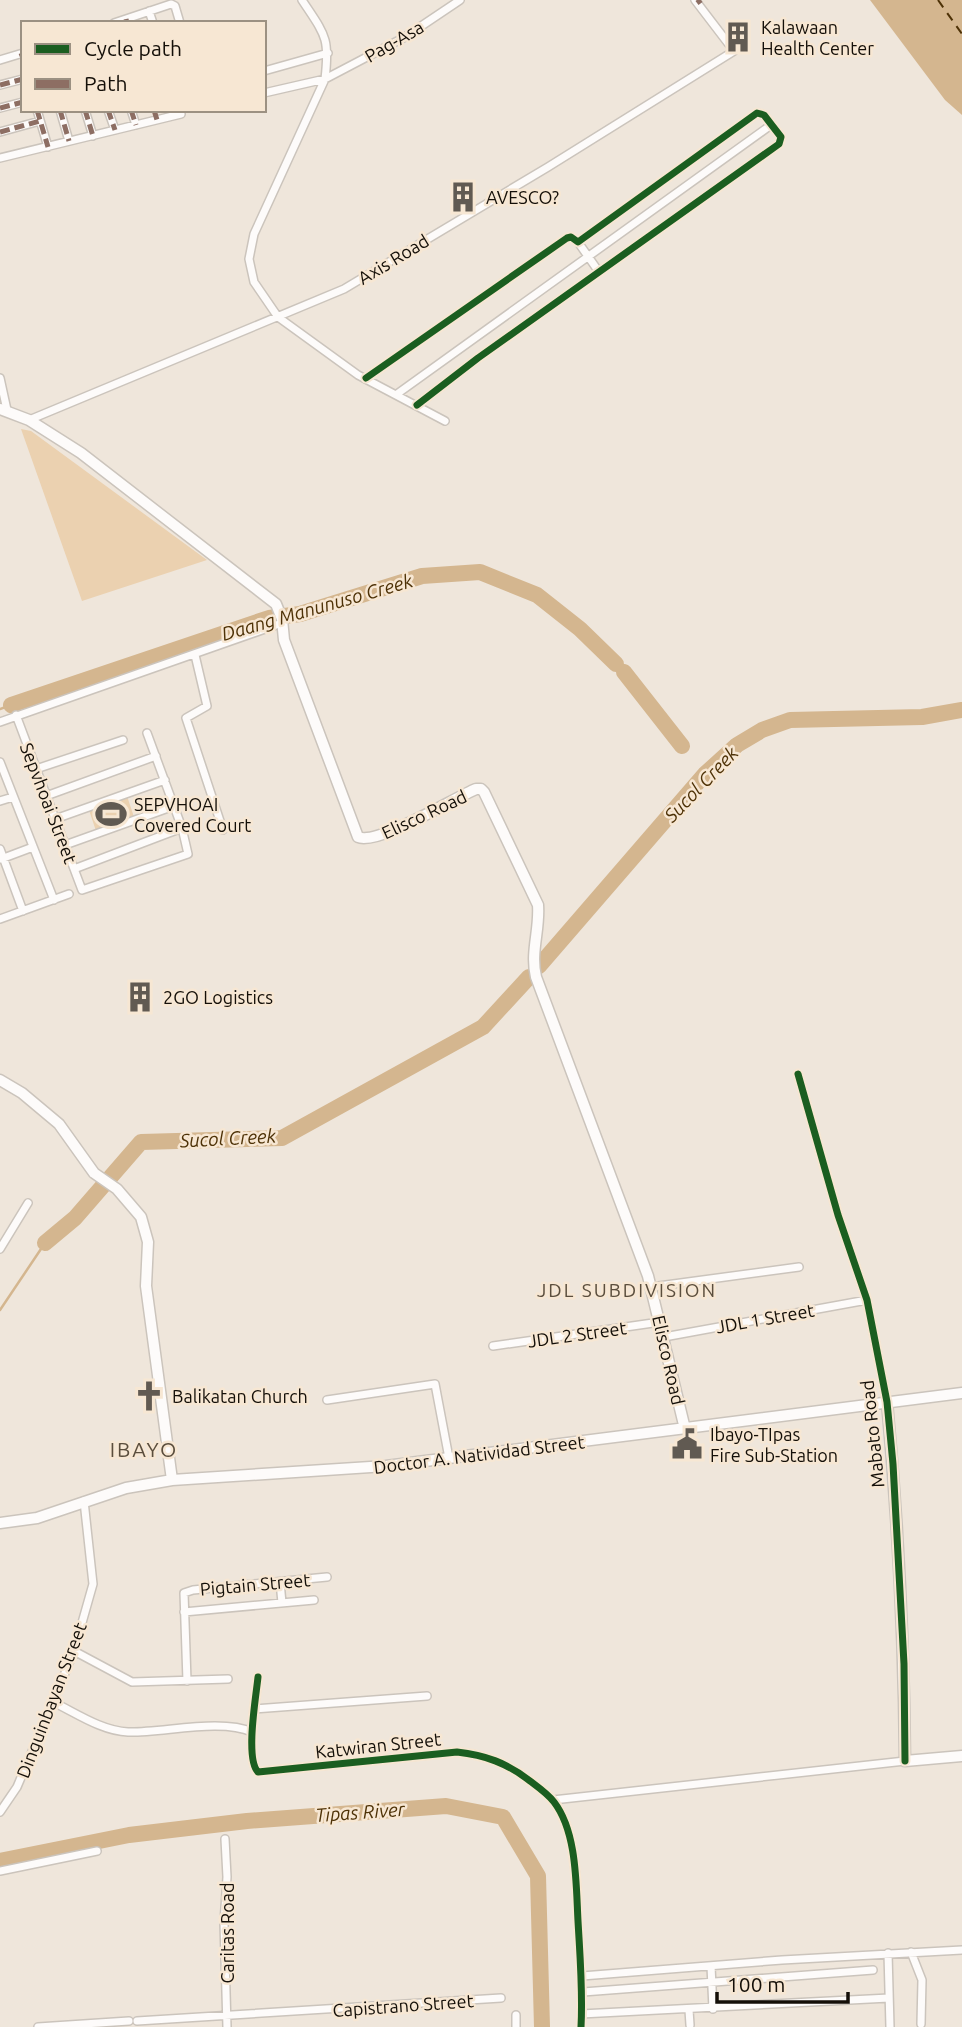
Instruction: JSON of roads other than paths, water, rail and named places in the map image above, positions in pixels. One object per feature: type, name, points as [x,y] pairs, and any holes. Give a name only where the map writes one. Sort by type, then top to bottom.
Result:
[{"type":"main road","points":[[4,410],[51,432],[81,453],[276,604],[281,618]]},
{"type":"main road","name":"Elisco Road","points":[[281,618],[284,640],[358,837],[367,840],[476,789],[481,789],[487,797],[538,905],[540,925],[533,955],[536,977],[634,1233],[664,1336],[685,1430]]},
{"type":"main road","points":[[0,1080],[22,1093],[59,1124],[100,1177],[139,1212],[148,1242],[146,1286],[172,1480]]},
{"type":"main road","name":"Doctor A. Natividad Street","points":[[0,1523],[37,1518],[126,1488],[172,1480],[386,1466],[962,1394]]},
{"type":"main road","name":"Mabato Road","points":[[887,1402],[904,1654],[905,1761]]},
{"type":"main road","points":[[905,1761],[962,1756]]},
{"type":"street","points":[[302,0],[326,37],[328,53],[325,79],[250,245],[249,259],[254,282],[278,317],[315,345],[358,375],[445,421]]},
{"type":"street","name":"Pag-Asa","points":[[266,93],[325,79],[405,37],[460,0]]},
{"type":"street","name":"Axis Road","points":[[29,420],[344,289],[548,167],[734,51],[698,1]]},
{"type":"street","points":[[127,21],[168,5],[175,6],[179,21]]},
{"type":"street","points":[[149,11],[152,21]]},
{"type":"street","points":[[266,70],[328,53]]},
{"type":"street","points":[[0,60],[21,55]]},
{"type":"street","points":[[0,85],[21,80]]},
{"type":"street","points":[[0,108],[21,103]]},
{"type":"street","points":[[38,112],[48,147]]},
{"type":"street","points":[[61,112],[69,141]]},
{"type":"street","points":[[86,112],[93,136]]},
{"type":"street","points":[[109,112],[115,130]]},
{"type":"street","points":[[132,112],[136,125]]},
{"type":"street","points":[[155,112],[157,120]]},
{"type":"street","points":[[0,158],[180,112]]},
{"type":"street","points":[[417,405],[469,364],[779,144],[781,137],[764,115],[757,113],[578,242]]},
{"type":"street","points":[[0,132],[40,121]]},
{"type":"street","points":[[397,394],[771,125]]},
{"type":"street","points":[[366,377],[567,238],[571,237],[578,242],[599,272]]},
{"type":"street","points":[[0,378],[4,410]]},
{"type":"street","points":[[0,722],[195,655],[281,618]]},
{"type":"street","points":[[195,655],[207,706],[186,718],[223,830]]},
{"type":"street","name":"Sepvhoai Street","points":[[16,715],[82,890],[186,856],[188,851],[182,828]]},
{"type":"street","points":[[74,869],[182,828],[147,733]]},
{"type":"street","points":[[36,769],[123,740]]},
{"type":"street","points":[[46,796],[156,756]]},
{"type":"street","points":[[0,762],[54,900]]},
{"type":"street","points":[[55,819],[164,780]]},
{"type":"street","points":[[0,801],[13,797]]},
{"type":"street","points":[[65,845],[174,806]]},
{"type":"street","points":[[2,859],[33,847]]},
{"type":"street","points":[[0,849],[23,911]]},
{"type":"street","points":[[0,919],[69,894]]},
{"type":"street","name":"Mabato Road","points":[[798,1074],[838,1215],[867,1300],[887,1402]]},
{"type":"street","points":[[0,1250],[28,1203]]},
{"type":"street","points":[[651,1287],[799,1267]]},
{"type":"street","name":"JDL 1 Street","points":[[664,1336],[867,1300]]},
{"type":"street","name":"JDL 2 Street","points":[[493,1346],[660,1322]]},
{"type":"street","points":[[327,1400],[435,1384],[449,1458]]},
{"type":"street","name":"Dinguinbayan Street","points":[[0,1812],[17,1787],[74,1651],[93,1584],[84,1501]]},
{"type":"street","name":"Pigtain Street","points":[[187,1681],[183,1596],[188,1591],[327,1577]]},
{"type":"street","points":[[281,1582],[282,1602]]},
{"type":"street","points":[[184,1612],[314,1600]]},
{"type":"street","points":[[74,1651],[127,1681],[137,1683],[228,1679]]},
{"type":"street","points":[[53,1702],[101,1726],[126,1732],[233,1726],[252,1732],[258,1677]]},
{"type":"street","points":[[254,1709],[427,1696]]},
{"type":"street","name":"Katwiran Street","points":[[252,1732],[256,1771],[265,1773],[457,1752],[481,1755],[514,1768],[553,1800],[560,1812],[573,1856],[583,1976],[581,2027]]},
{"type":"street","points":[[553,1800],[905,1761]]},
{"type":"street","name":"Caritas Road","points":[[225,1839],[227,2027]]},
{"type":"street","points":[[0,1871],[97,1851]]},
{"type":"street","points":[[583,1976],[962,1950]]},
{"type":"street","points":[[911,1952],[922,1980],[921,2024]]},
{"type":"street","points":[[888,1953],[890,2027]]},
{"type":"street","points":[[711,1966],[713,2009]]},
{"type":"street","points":[[583,1992],[873,1970]]},
{"type":"street","name":"Capistrano Street","points":[[38,2027],[501,1998]]},
{"type":"street","points":[[582,2014],[889,1998]]},
{"type":"street","points":[[689,2010],[690,2025]]},
{"type":"street","points":[[516,2015],[516,2027]]},
{"type":"waterway","name":"Daang Manunuso Creek","points":[[11,705],[269,618],[300,614],[422,576],[480,572],[537,595],[580,629],[616,664]]},
{"type":"waterway","name":"Daang Manunuso Creek","points":[[624,672],[682,746]]},
{"type":"waterway","name":"Daang Manunuso Creek","points":[[0,709],[11,705]]},
{"type":"waterway","name":"Sucol Creek","points":[[539,966],[705,774],[737,745],[762,730],[790,720],[922,717],[962,710]]},
{"type":"waterway","name":"Sucol Creek","points":[[45,1243],[75,1218],[141,1142],[282,1138],[483,1027],[529,977]]},
{"type":"waterway","name":"Sucol Creek","points":[[0,1310],[45,1243]]},
{"type":"waterway","name":"Tipas River","points":[[0,1861],[129,1835],[247,1821],[446,1806],[503,1817],[538,1876],[542,2027]]},
{"type":"place","name":"Kalawaan Health Center","points":[[738,37]]},
{"type":"place","name":"AVESCO?","points":[[463,197]]},
{"type":"place","name":"SEPVHOAI Covered Court","points":[[111,814]]},
{"type":"place","name":"2GO Logistics","points":[[140,997]]},
{"type":"place","name":"Balikatan Church","points":[[149,1396]]},
{"type":"place","name":"Ibayo-TIpas Fire Sub-Station","points":[[687,1444]]},
{"type":"district","name":"JDL SUBDIVISION","points":[[627,1290]]},
{"type":"district","name":"IBAYO","points":[[144,1449]]}]
